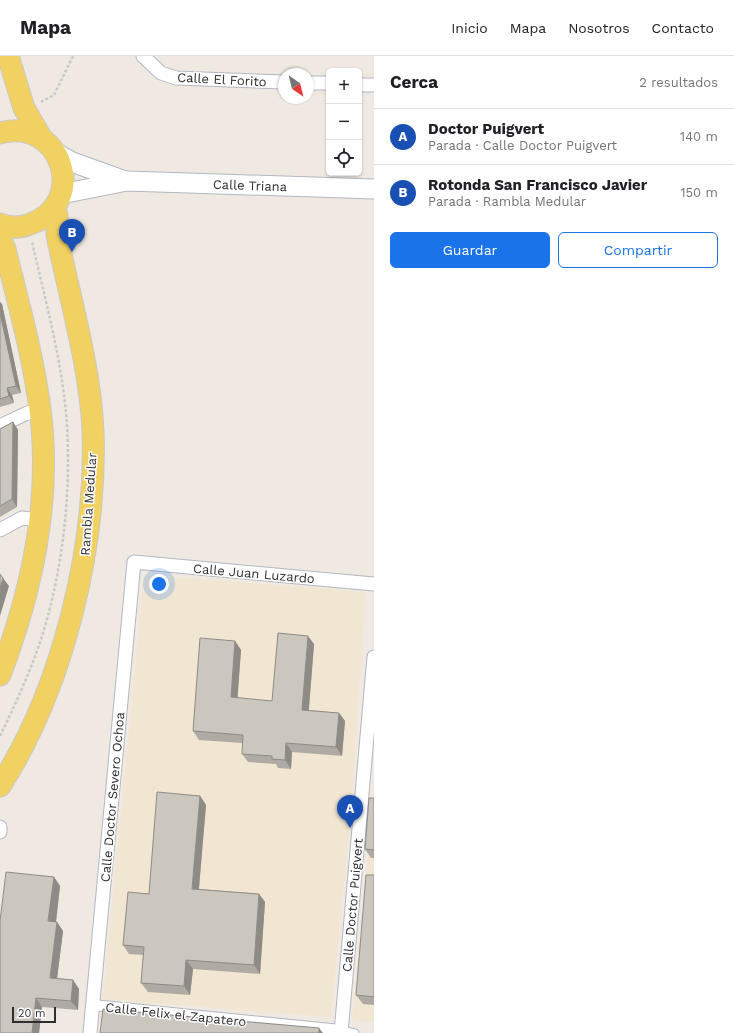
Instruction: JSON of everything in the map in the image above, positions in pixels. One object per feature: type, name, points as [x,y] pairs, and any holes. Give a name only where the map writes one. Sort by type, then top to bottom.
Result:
[{"type":"main road","points":[[8,56],[24,108],[49,146]]},
{"type":"main road","points":[[0,133],[16,130],[31,133],[49,146]]},
{"type":"main road","name":"Calle Triana","points":[[49,146],[72,162],[127,181],[374,189]]},
{"type":"main road","name":"Rambla Medular","points":[[0,786],[30,733],[57,664],[77,595],[85,555],[88,522],[93,431],[85,368],[58,235],[57,202],[63,171],[49,146]]},
{"type":"main road","name":"Calle Triana","points":[[57,202],[127,181]]},
{"type":"main road","points":[[0,224],[6,227],[23,227],[39,221],[57,202]]},
{"type":"main road","points":[[0,239],[6,249],[24,327],[40,409],[43,471],[40,520],[36,547],[24,602],[0,675]]},
{"type":"street","name":"Calle El Forito","points":[[143,56],[161,73],[176,78],[278,82]]},
{"type":"street","points":[[314,82],[326,83]]},
{"type":"street","points":[[362,85],[374,85]]},
{"type":"street","points":[[0,426],[25,414],[40,409]]},
{"type":"street","points":[[0,530],[22,518],[40,520]]},
{"type":"street","name":"Calle Juan Luzardo","points":[[134,562],[374,584]]},
{"type":"street","name":"Calle Doctor Severo Ochoa","points":[[90,1033],[134,562]]},
{"type":"street","name":"Calle Doctor Puigvert","points":[[341,1031],[374,657]]},
{"type":"street","points":[[0,827],[0,832]]},
{"type":"street","name":"Calle Felix el Zapatero","points":[[93,1005],[341,1031]]},
{"type":"lane","name":"Calle Felix el Zapatero","points":[[341,1031],[355,1033]]},
{"type":"path","points":[[35,105],[54,95],[73,56]]},
{"type":"shaded area","points":[[144,575],[365,592],[352,799],[331,1017],[103,999]]},
{"type":"shaded area","points":[[374,801],[374,1022],[352,1020]]},
{"type":"building","points":[[0,313],[16,386],[7,388],[9,396],[0,399]]},
{"type":"building","points":[[13,422],[12,499],[0,506],[0,429]]},
{"type":"building","points":[[0,574],[3,578],[0,588]]},
{"type":"building","points":[[278,633],[308,636],[302,710],[339,713],[336,747],[286,743],[285,760],[272,759],[272,756],[242,754],[243,735],[193,731],[200,638],[235,641],[231,697],[272,701]]},
{"type":"building","points":[[157,792],[200,796],[192,889],[259,894],[254,965],[186,960],[184,986],[141,983],[144,947],[123,945],[128,892],[149,894]]},
{"type":"building","points":[[369,798],[374,798],[374,850],[365,849]]},
{"type":"building","points":[[6,872],[54,877],[48,921],[57,922],[50,978],[73,980],[71,1001],[36,998],[32,1033],[0,1033],[0,921]]},
{"type":"building","points":[[366,875],[374,875],[374,997],[356,995]]},
{"type":"building","points":[[103,1009],[319,1028],[319,1033],[100,1033]]},
{"type":"place","name":"Rotonda San Francisco Javier","points":[[72,252]]},
{"type":"place","name":"Doctor Puigvert","points":[[350,828]]}]
